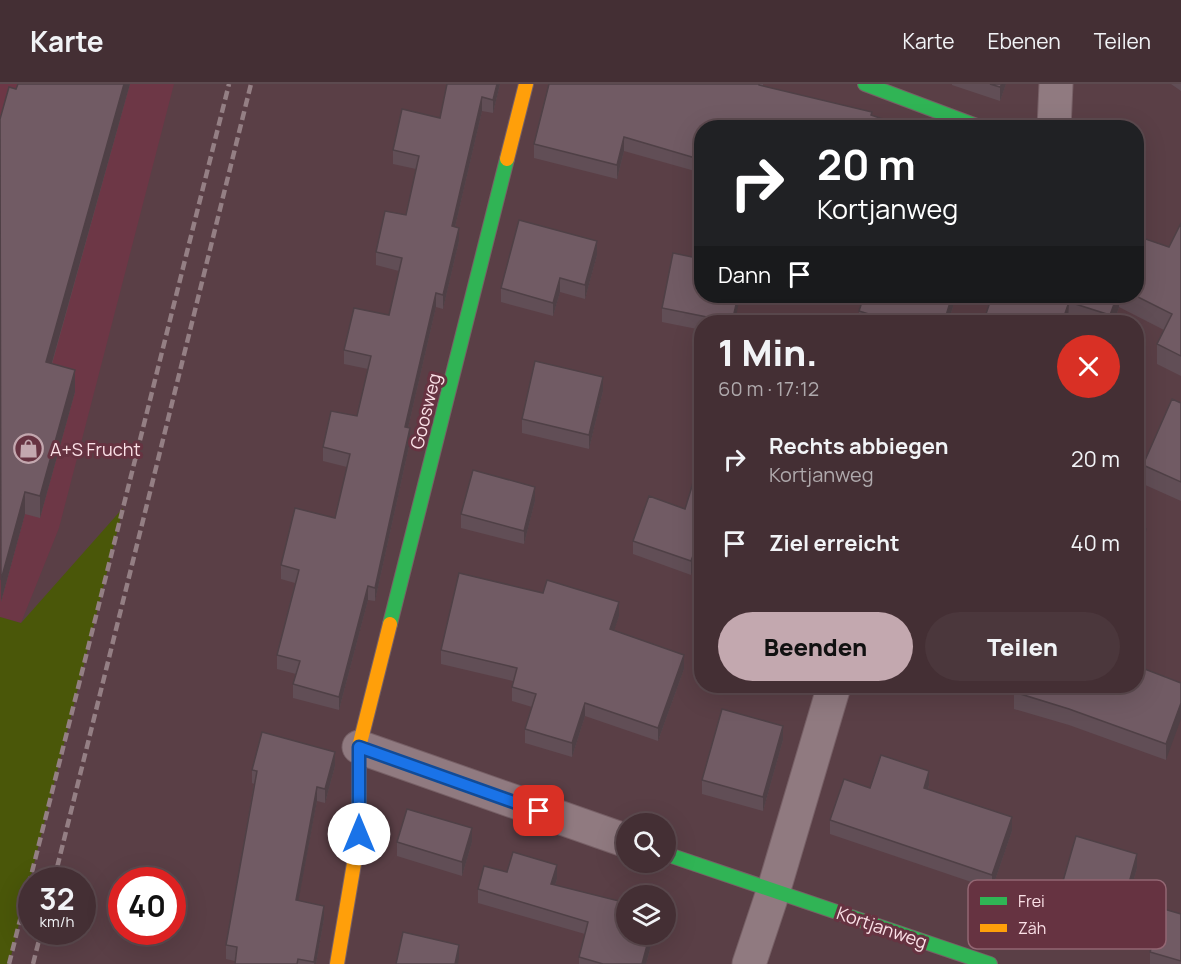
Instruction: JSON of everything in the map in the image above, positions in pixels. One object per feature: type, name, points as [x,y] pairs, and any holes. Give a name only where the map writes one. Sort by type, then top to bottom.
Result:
[{"type":"street","name":"Goosweg","points":[[337,964],[359,834],[359,747],[526,84]]},
{"type":"street","points":[[865,84],[961,120]]},
{"type":"street","points":[[1054,120],[1056,84]]},
{"type":"street","points":[[748,964],[774,889],[832,693]]},
{"type":"street","points":[[359,747],[616,837]]},
{"type":"street","name":"Kortjanweg","points":[[676,857],[990,964]]},
{"type":"shaded area","points":[[0,84],[174,84],[59,528],[21,623],[0,617]]},
{"type":"green space","points":[[123,508],[33,867],[18,867],[18,928],[9,964],[0,964],[0,617],[21,623]]},
{"type":"building","points":[[18,84],[124,84],[46,362],[75,370],[40,496],[25,492],[1,580],[0,119],[9,87],[16,89]]},
{"type":"building","points":[[447,84],[497,84],[493,100],[482,97],[452,226],[459,228],[443,295],[436,293],[405,427],[410,428],[375,588],[368,586],[339,697],[293,684],[300,661],[277,655],[299,570],[281,565],[295,508],[335,518],[350,454],[323,447],[331,411],[357,416],[371,356],[344,350],[354,308],[389,315],[402,258],[376,252],[385,211],[406,215],[419,156],[393,150],[402,109],[440,118]]},
{"type":"building","points":[[549,84],[759,84],[872,112],[871,115],[886,120],[694,120],[694,158],[624,137],[617,165],[534,144]]},
{"type":"building","points":[[519,220],[597,241],[585,285],[560,278],[553,303],[501,288]]},
{"type":"building","points":[[1181,223],[1181,356],[1157,344],[1172,314],[1144,300],[1144,238],[1169,247]]},
{"type":"building","points":[[673,253],[694,257],[694,303],[736,303],[734,315],[697,315],[662,308]]},
{"type":"building","points":[[862,303],[950,303],[946,315],[872,315],[859,311]]},
{"type":"building","points":[[990,303],[1069,303],[1064,315],[986,314]]},
{"type":"building","points":[[1072,303],[1114,303],[1110,315]]},
{"type":"building","points":[[535,361],[603,377],[589,435],[522,419]]},
{"type":"building","points":[[1172,399],[1181,403],[1181,482],[1144,465]]},
{"type":"building","points":[[473,470],[535,487],[524,531],[461,514]]},
{"type":"building","points":[[694,480],[694,553],[691,561],[633,541],[649,496],[685,509]]},
{"type":"building","points":[[459,573],[543,593],[547,580],[619,602],[610,629],[684,655],[658,728],[585,703],[572,743],[525,729],[536,694],[512,687],[517,668],[441,650]]},
{"type":"building","points":[[1144,669],[1181,683],[1181,703],[1166,744],[1017,693],[1144,693]]},
{"type":"building","points":[[722,709],[783,726],[763,797],[702,780]]},
{"type":"building","points":[[262,732],[335,752],[325,789],[317,787],[296,900],[324,906],[314,962],[298,959],[297,964],[235,964],[237,947],[226,945],[257,771],[252,770]]},
{"type":"building","points":[[881,755],[929,771],[924,788],[1012,817],[992,875],[830,820],[844,779],[870,788]]},
{"type":"building","points":[[407,809],[472,828],[462,862],[397,842]]},
{"type":"building","points":[[1076,836],[1137,854],[1130,880],[1063,880]]},
{"type":"building","points":[[513,852],[557,865],[551,884],[616,900],[616,945],[647,945],[642,964],[603,964],[579,957],[588,922],[478,889],[484,866],[507,872]]},
{"type":"building","points":[[1166,910],[1181,914],[1181,961],[1150,952],[1151,949],[1166,949]]},
{"type":"building","points":[[403,932],[459,945],[455,964],[396,964]]},
{"type":"railway","points":[[9,964],[229,84]]},
{"type":"railway","points":[[57,867],[251,84]]},
{"type":"railway","points":[[33,964],[38,945]]},
{"type":"traffic: fast","points":[[865,84],[961,120]]},
{"type":"traffic: fast","points":[[390,624],[507,159]]},
{"type":"traffic: fast","points":[[676,857],[990,964]]},
{"type":"traffic: slow","points":[[507,159],[526,84]]},
{"type":"traffic: slow","points":[[337,964],[359,834],[359,747],[390,624]]},
{"type":"place","name":"A+S Frucht","points":[[29,449]]},
{"type":"route","points":[[359,834],[359,747],[539,811]]}]
